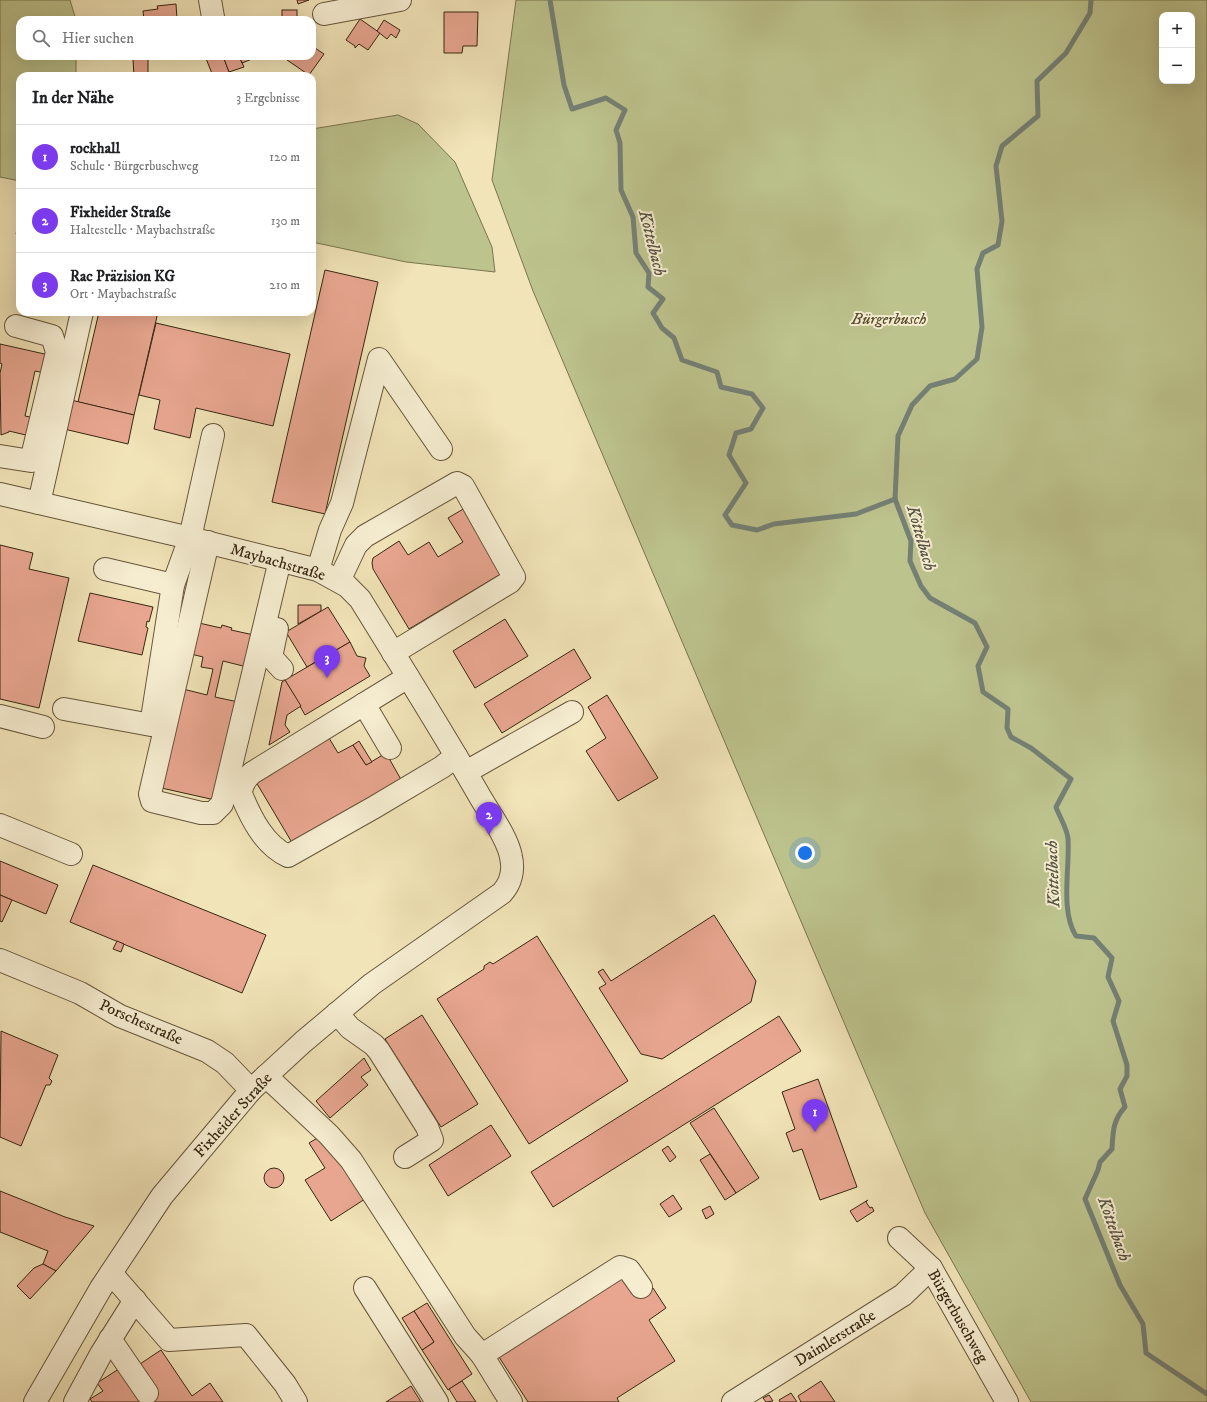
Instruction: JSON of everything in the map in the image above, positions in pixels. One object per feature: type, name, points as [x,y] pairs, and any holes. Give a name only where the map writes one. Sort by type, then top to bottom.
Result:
[{"type":"street","points":[[324,14],[400,0]]},
{"type":"street","points":[[39,503],[81,316]]},
{"type":"street","points":[[0,456],[30,461],[57,352],[52,336],[16,326]]},
{"type":"street","points":[[318,570],[330,530],[342,503],[380,360],[441,449]]},
{"type":"street","points":[[213,435],[199,540],[150,794],[152,801],[201,813],[213,813],[222,804],[286,562]]},
{"type":"street","points":[[339,581],[356,545],[365,536],[457,483],[463,486],[514,577],[510,582],[393,653]]},
{"type":"street","name":"Maybachstraße","points":[[0,494],[199,540],[318,570],[347,586],[360,599],[461,764],[505,840],[511,856],[512,872]]},
{"type":"street","points":[[64,709],[151,725],[173,585],[199,540]]},
{"type":"street","points":[[282,669],[271,656],[286,562]]},
{"type":"street","points":[[105,569],[173,585]]},
{"type":"street","points":[[408,677],[252,772],[246,778],[241,787],[241,794],[244,802],[262,835],[278,852],[288,856],[428,775],[461,764],[572,712]]},
{"type":"street","points":[[364,704],[390,748]]},
{"type":"street","points":[[0,716],[43,727]]},
{"type":"street","points":[[0,825],[71,854]]},
{"type":"street","name":"Fixheider Straße","points":[[35,1402],[111,1273],[162,1196],[258,1083],[303,1042],[372,984],[495,899],[508,887],[512,872]]},
{"type":"street","name":"Porschestraße","points":[[0,960],[80,993],[120,1016],[207,1051],[258,1083],[329,1135],[351,1160],[465,1336],[482,1355],[511,1402]]},
{"type":"street","points":[[337,1013],[350,1028],[374,1045],[427,1127],[432,1140],[405,1158]]},
{"type":"street","name":"Bürgerbuschweg","points":[[899,1238],[931,1268],[1007,1402]]},
{"type":"street","points":[[482,1355],[620,1267],[629,1270],[641,1287]]},
{"type":"street","name":"Daimlerstraße","points":[[733,1402],[904,1295],[931,1268]]},
{"type":"street","points":[[111,1273],[169,1340],[246,1335],[285,1384],[296,1402]]},
{"type":"street","points":[[365,1288],[437,1402]]},
{"type":"street","points":[[75,1402],[100,1354],[135,1300]]},
{"type":"street","points":[[110,1339],[147,1393]]},
{"type":"green space","points":[[0,0],[70,0],[75,16],[16,16],[16,60],[76,60],[76,72],[16,72],[16,180],[0,177]]},
{"type":"green space","name":"Bürgerbusch","points":[[516,0],[1207,0],[1207,1402],[1031,1402],[925,1213],[533,291],[492,180]]},
{"type":"green space","points":[[398,115],[418,124],[455,162],[492,247],[495,272],[406,262],[316,243],[316,128]]},
{"type":"building","points":[[297,0],[309,0],[298,4]]},
{"type":"building","points":[[176,4],[177,16],[144,16],[143,11],[158,9],[157,6]]},
{"type":"building","points":[[282,10],[297,10],[297,16],[282,16]]},
{"type":"building","points":[[444,12],[478,12],[477,46],[463,46],[462,53],[444,53]]},
{"type":"building","points":[[360,19],[380,33],[368,50],[359,44],[355,48],[355,46],[346,40]]},
{"type":"building","points":[[384,20],[400,30],[396,38],[391,34],[387,39],[377,31]]},
{"type":"building","points":[[316,49],[324,54],[311,72],[305,72],[287,60],[316,60]]},
{"type":"building","points":[[133,60],[148,60],[148,72],[134,72]]},
{"type":"building","points":[[207,60],[225,60],[229,72],[211,72]]},
{"type":"building","points":[[224,60],[241,60],[244,67],[229,72]]},
{"type":"building","points":[[241,60],[250,60],[242,63]]},
{"type":"building","points":[[325,270],[378,282],[325,514],[272,502],[314,316],[316,316],[316,309]]},
{"type":"building","points":[[98,316],[157,316],[134,415],[78,402]]},
{"type":"building","points":[[156,323],[290,354],[273,426],[196,408],[190,438],[154,429],[160,400],[139,395]]},
{"type":"building","points":[[0,344],[49,355],[45,373],[35,371],[25,416],[35,418],[30,436],[9,431],[1,435],[0,373],[2,364],[0,363]]},
{"type":"building","points":[[71,400],[134,415],[128,444],[64,429]]},
{"type":"building","points":[[465,508],[504,572],[409,629],[373,569],[373,558],[399,541],[408,555],[429,542],[438,557],[463,542],[448,518]]},
{"type":"building","points":[[0,545],[33,553],[29,569],[69,578],[39,708],[0,699]]},
{"type":"building","points":[[90,593],[153,607],[149,622],[147,621],[146,627],[148,628],[142,655],[78,641]]},
{"type":"building","points":[[298,605],[321,605],[321,611],[298,624]]},
{"type":"building","points":[[328,607],[350,642],[307,667],[286,632]]},
{"type":"building","points":[[505,619],[528,656],[475,688],[453,651]]},
{"type":"building","points":[[199,623],[221,628],[222,625],[232,628],[231,630],[254,635],[247,667],[223,661],[215,697],[243,703],[215,800],[157,787],[179,688],[207,695],[213,669],[201,667],[203,657],[191,654]]},
{"type":"building","points":[[350,642],[357,656],[366,658],[364,666],[370,676],[305,715],[285,680]]},
{"type":"building","points":[[574,649],[591,678],[502,733],[484,704]]},
{"type":"building","points":[[285,680],[301,706],[287,715],[285,725],[290,732],[269,745],[282,682]]},
{"type":"building","points":[[607,695],[658,778],[618,801],[586,751],[606,738],[588,707]]},
{"type":"building","points":[[329,738],[338,753],[353,745],[366,765],[386,753],[403,783],[294,846],[256,782]]},
{"type":"building","points":[[359,741],[372,762],[366,765],[353,745]]},
{"type":"building","points":[[0,861],[58,885],[46,914],[0,895]]},
{"type":"building","points":[[93,865],[266,935],[242,993],[70,922]]},
{"type":"building","points":[[0,895],[12,900],[2,922],[0,921]]},
{"type":"building","points":[[714,915],[756,981],[751,1002],[662,1059],[641,1054],[599,988],[606,984],[598,972],[603,969],[611,981]]},
{"type":"building","points":[[537,936],[628,1081],[529,1144],[437,999],[484,969],[484,966],[490,962],[493,964]]},
{"type":"building","points":[[117,941],[124,944],[121,952],[113,949]]},
{"type":"building","points":[[422,1015],[478,1104],[441,1127],[385,1039]]},
{"type":"building","points":[[779,1016],[801,1051],[553,1207],[531,1172]]},
{"type":"building","points":[[1,1031],[58,1055],[49,1078],[52,1081],[50,1085],[46,1085],[21,1146],[0,1137]]},
{"type":"building","points":[[364,1058],[371,1070],[361,1077],[368,1085],[330,1118],[316,1101]]},
{"type":"building","points":[[818,1079],[857,1187],[820,1200],[802,1149],[793,1152],[786,1133],[795,1129],[782,1092]]},
{"type":"building","points":[[714,1108],[759,1178],[736,1193],[690,1123]]},
{"type":"building","points":[[491,1125],[511,1156],[448,1196],[429,1165]]},
{"type":"building","points":[[319,1137],[368,1197],[331,1221],[305,1180],[325,1168],[309,1143]]},
{"type":"building","points":[[668,1146],[676,1157],[670,1162],[662,1150]]},
{"type":"building","points":[[710,1154],[736,1193],[725,1200],[700,1160]]},
{"type":"building","points":[[274,1168],[281,1171],[284,1178],[281,1185],[274,1188],[267,1185],[264,1178],[267,1171]]},
{"type":"building","points":[[0,1191],[65,1217],[94,1226],[56,1271],[43,1264],[48,1251],[0,1232]]},
{"type":"building","points":[[673,1195],[682,1209],[669,1217],[660,1204]]},
{"type":"building","points":[[868,1200],[866,1202],[874,1211],[857,1222],[850,1211]]},
{"type":"building","points":[[710,1206],[714,1214],[706,1219],[702,1210]]},
{"type":"building","points":[[43,1264],[56,1271],[30,1299],[17,1286],[34,1268]]},
{"type":"building","points":[[623,1277],[637,1298],[653,1288],[666,1308],[649,1320],[675,1361],[617,1398],[619,1402],[528,1402],[499,1357]]},
{"type":"building","points":[[427,1303],[472,1374],[448,1390],[422,1350],[434,1342],[414,1311]]},
{"type":"building","points":[[414,1311],[434,1342],[422,1350],[402,1318]]},
{"type":"building","points":[[161,1350],[192,1396],[210,1383],[223,1402],[150,1402],[157,1397],[137,1366]]},
{"type":"building","points":[[122,1367],[145,1402],[92,1402],[90,1399],[103,1391],[97,1383]]},
{"type":"building","points":[[462,1381],[476,1402],[457,1402],[449,1389]]},
{"type":"building","points":[[821,1381],[835,1402],[801,1402],[798,1396]]},
{"type":"building","points":[[411,1386],[421,1402],[386,1402]]},
{"type":"building","points":[[791,1393],[797,1402],[780,1402],[779,1400]]},
{"type":"building","points":[[769,1395],[773,1401],[766,1402],[763,1398]]},
{"type":"waterway","name":"Köttelbach","points":[[550,0],[564,85],[572,109],[606,98],[625,110],[616,130],[620,143],[621,190],[633,217],[636,253],[649,273],[648,287],[663,299],[653,313],[662,328],[674,338],[682,360],[717,372],[721,387],[752,394],[763,408],[751,429],[736,433],[729,455],[746,483],[725,515],[732,525],[757,530],[774,524],[856,514],[895,499],[911,541],[910,561],[921,586],[930,598],[975,623],[987,647],[978,666],[983,692],[1008,709],[1007,728],[1011,737],[1031,748],[1071,779],[1056,807],[1068,835],[1068,914],[1071,926],[1076,936],[1094,938],[1112,958],[1108,977],[1119,1001],[1113,1021],[1127,1065],[1127,1076],[1120,1089],[1125,1107],[1116,1121],[1113,1131],[1112,1149],[1100,1162],[1085,1199],[1120,1285],[1143,1324],[1146,1353],[1207,1394]]},
{"type":"waterway","points":[[895,499],[898,436],[912,405],[930,386],[955,379],[977,359],[982,327],[977,269],[983,253],[998,245],[1002,221],[996,166],[1002,146],[1038,116],[1037,81],[1066,53],[1090,13],[1091,0]]},
{"type":"place","name":"Rac Präzision KG","points":[[327,678]]},
{"type":"place","name":"Fixheider Straße","points":[[489,835]]},
{"type":"place","name":"rockhall","points":[[815,1132]]}]
